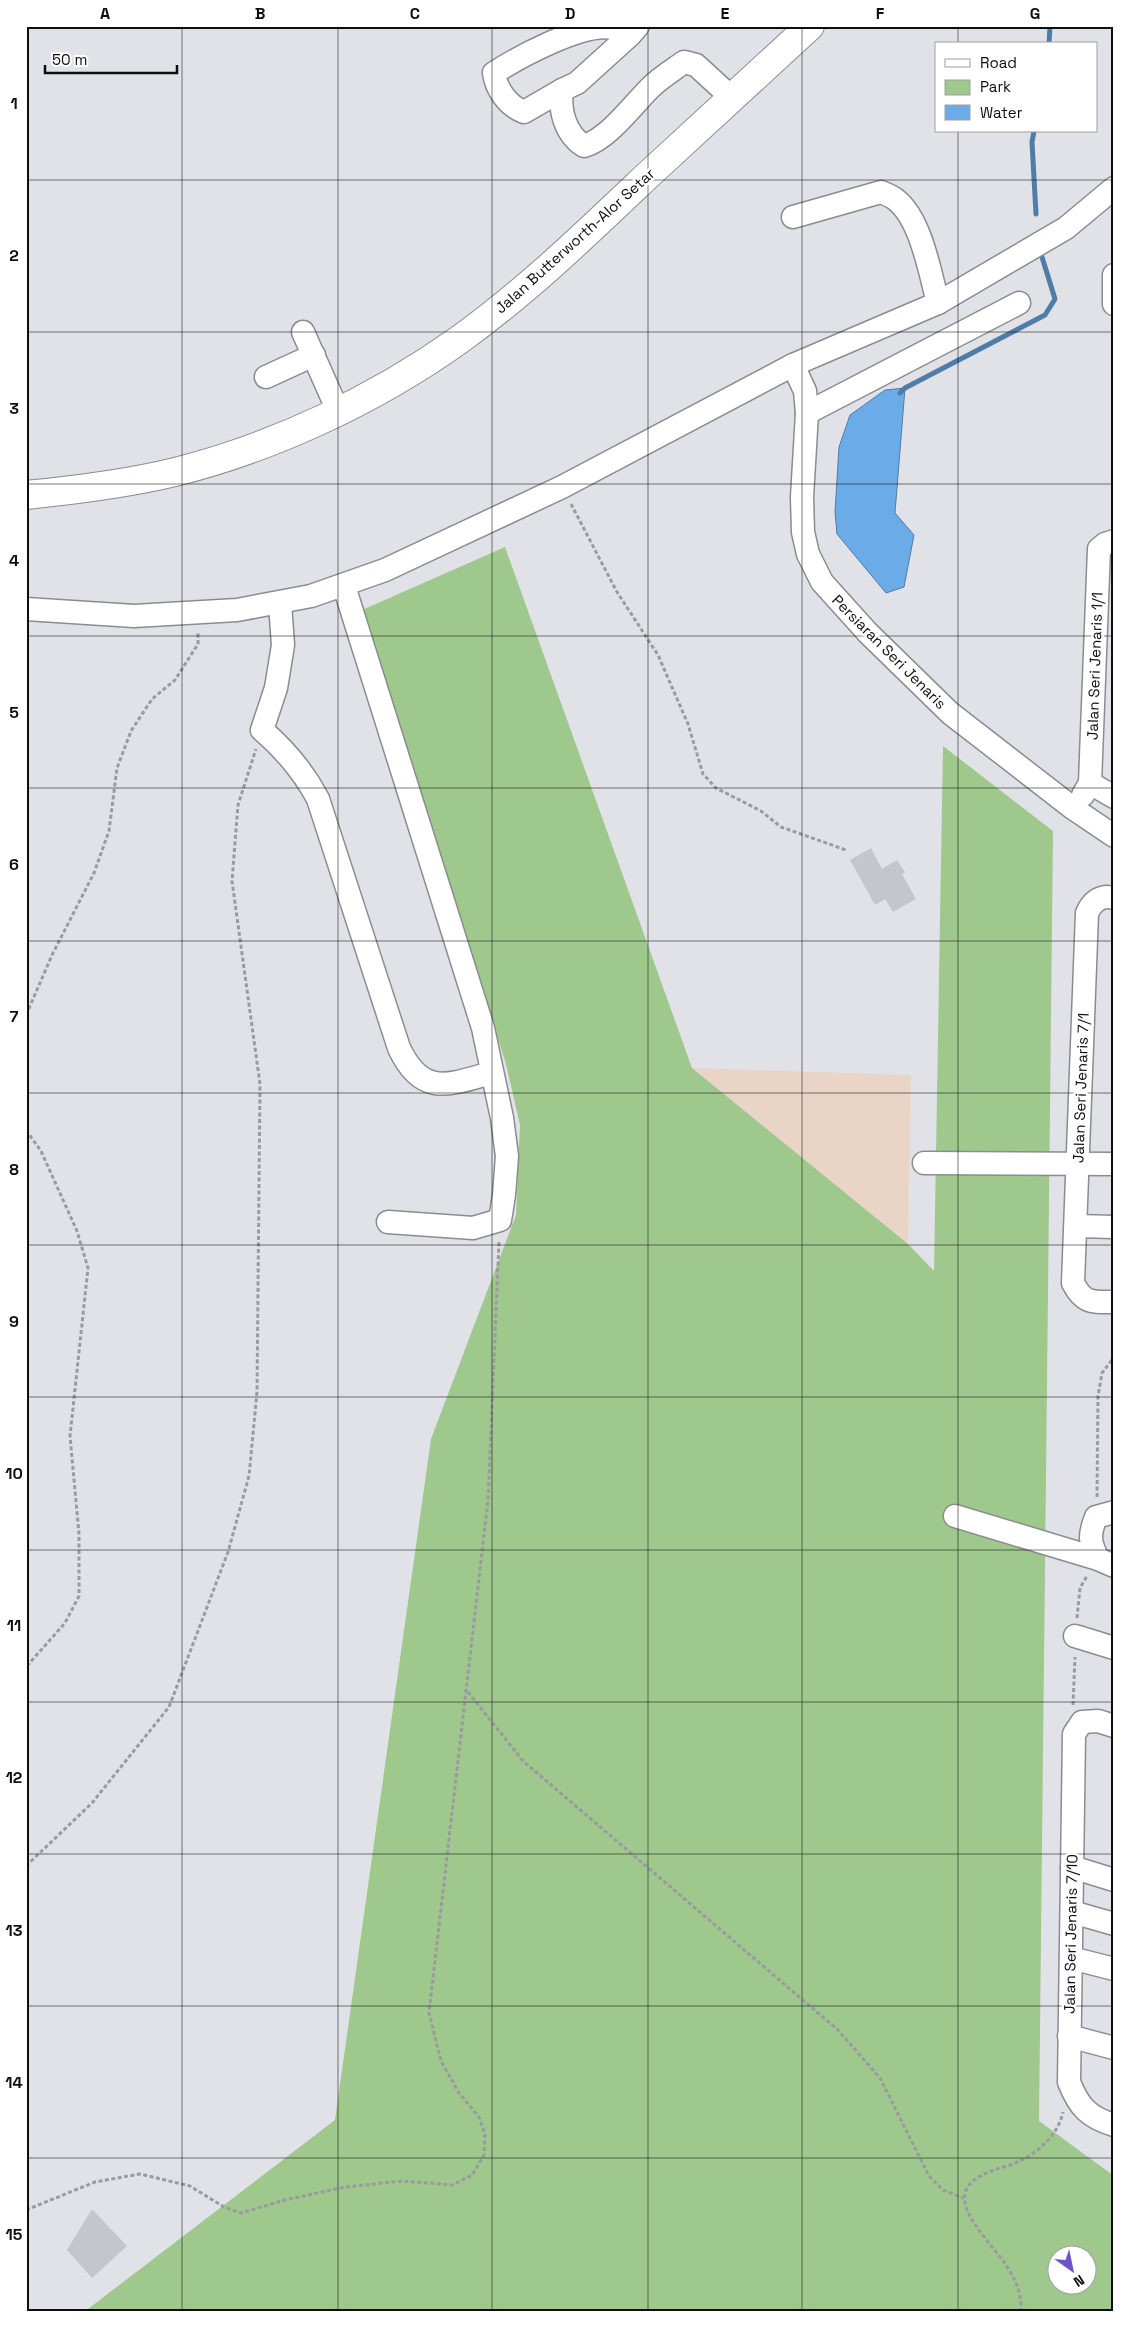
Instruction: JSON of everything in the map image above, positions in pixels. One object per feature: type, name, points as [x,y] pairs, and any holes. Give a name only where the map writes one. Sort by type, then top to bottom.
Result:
[{"type":"main road","name":"Jalan Butterworth-Alor Setar","points":[[26,495],[78,490],[175,472],[226,457],[338,411],[402,376],[458,340],[521,293],[808,27]]},
{"type":"street","points":[[612,28],[634,31],[577,82],[524,112],[517,110],[501,93],[495,83],[494,73],[522,55],[588,29],[612,28]]},
{"type":"street","points":[[562,90],[560,102],[562,117],[576,141],[584,146],[593,143],[629,112],[652,87],[684,62],[696,65],[732,98]]},
{"type":"street","points":[[26,609],[134,616],[198,613],[280,604],[344,586],[385,570],[562,487],[793,365],[938,303],[1066,228],[1114,188]]},
{"type":"street","points":[[792,217],[881,192],[895,199],[907,212],[923,248],[938,303]]},
{"type":"street","points":[[1114,275],[1114,304]]},
{"type":"street","points":[[807,413],[1019,303]]},
{"type":"street","points":[[303,332],[338,411]]},
{"type":"street","points":[[266,378],[314,355]]},
{"type":"street","name":"Persiaran Seri Jenaris","points":[[793,365],[804,391],[807,413],[802,497],[803,532],[808,554],[822,582],[868,634],[950,713],[1074,809],[1114,836]]},
{"type":"street","name":"Jalan Seri Jenaris 1/1","points":[[1090,783],[1106,545]]},
{"type":"street","points":[[344,586],[481,1018],[502,1118],[507,1156],[500,1220],[473,1228],[388,1222]]},
{"type":"street","points":[[280,604],[283,645],[276,688],[262,730],[287,756],[312,787],[318,799],[399,1048],[407,1066],[420,1078],[435,1083],[452,1084],[492,1073]]},
{"type":"street","points":[[1074,809],[1090,783],[1114,797]]},
{"type":"street","name":"Jalan Seri Jenaris 7/1","points":[[1114,898],[1104,896],[1100,898],[1094,902],[1087,913],[1073,1283],[1079,1295],[1090,1302],[1114,1302]]},
{"type":"street","points":[[924,1162],[1114,1164]]},
{"type":"street","points":[[1076,1226],[1114,1227]]},
{"type":"street","points":[[1105,1514],[1091,1532],[1091,1545],[1106,1563]]},
{"type":"street","points":[[955,1516],[1106,1563]]},
{"type":"street","points":[[1075,1636],[1114,1648]]},
{"type":"street","name":"Jalan Seri Jenaris 7/10","points":[[1114,1726],[1098,1721],[1082,1722],[1074,1734],[1069,2036],[1069,2082],[1074,2096],[1096,2120],[1114,2125]]},
{"type":"street","points":[[1072,1867],[1114,1880]]},
{"type":"street","points":[[1072,1912],[1114,1924]]},
{"type":"street","points":[[1071,1958],[1114,1970]]},
{"type":"street","points":[[1069,2036],[1114,2048]]},
{"type":"path","points":[[562,487],[617,592],[658,654],[688,724],[703,774],[716,788],[762,811],[781,827],[846,850]]},
{"type":"path","points":[[26,1015],[53,953],[94,873],[109,831],[117,768],[131,731],[152,699],[175,680],[198,644],[198,613]]},
{"type":"path","points":[[26,1866],[92,1803],[169,1707],[228,1552],[249,1476],[257,1392],[260,1084],[232,881],[238,805],[262,730]]},
{"type":"path","points":[[26,1130],[41,1151],[77,1231],[88,1268],[70,1436],[79,1534],[78,1596],[65,1623],[26,1667]]},
{"type":"path","points":[[26,2210],[95,2182],[140,2174],[190,2186],[224,2207],[241,2213],[285,2200],[345,2187],[402,2181],[452,2185],[472,2175],[484,2156],[485,2134],[479,2117],[459,2093],[441,2061],[429,2013],[468,1692],[488,1500],[500,1220]]},
{"type":"path","points":[[1105,1514],[1098,1396],[1102,1373],[1114,1356]]},
{"type":"path","points":[[468,1692],[523,1761],[838,2030],[880,2078],[929,2176],[943,2190],[963,2198]]},
{"type":"path","points":[[1021,2312],[1022,2297],[1007,2266],[978,2230],[967,2211],[963,2198],[969,2185],[977,2177],[987,2171],[1016,2163],[1039,2150],[1054,2132],[1062,2116],[1069,2082]]},
{"type":"shaded area","points":[[692,1068],[911,1075],[908,1244]]},
{"type":"green space","points":[[505,547],[692,1068],[908,1244],[934,1271],[943,746],[1053,831],[1039,2121],[1114,2176],[1114,2312],[84,2312],[335,2120],[431,1439],[516,1215],[520,1125],[506,1064],[362,610]]},
{"type":"water","points":[[905,388],[895,513],[914,535],[904,587],[886,593],[837,534],[835,512],[839,447],[850,415],[885,390]]},
{"type":"building","points":[[871,848],[882,869],[897,860],[905,872],[902,874],[916,899],[893,912],[885,899],[875,905],[850,860]]},
{"type":"building","points":[[92,2209],[127,2246],[92,2278],[67,2250]]},
{"type":"waterway","points":[[1049,42],[1050,26]]},
{"type":"waterway","points":[[1034,132],[1032,142],[1036,214]]},
{"type":"waterway","points":[[900,393],[905,388],[1045,315],[1055,299],[1042,257]]}]
